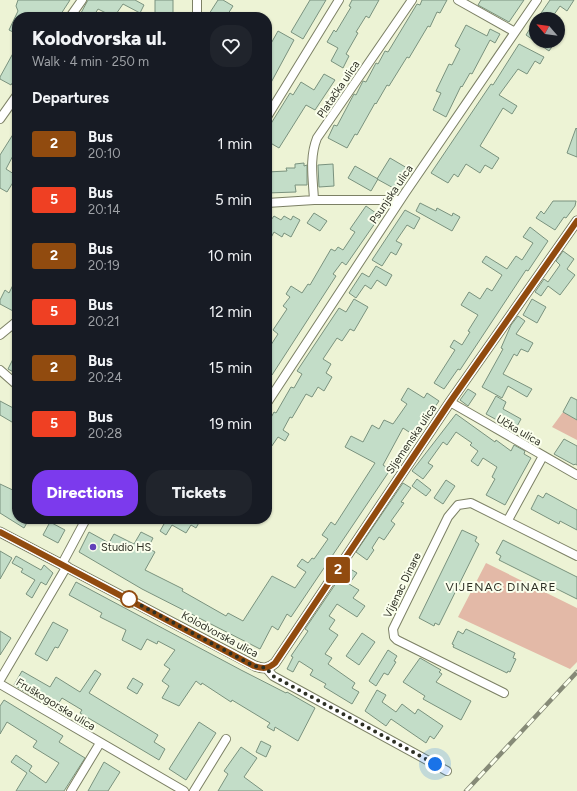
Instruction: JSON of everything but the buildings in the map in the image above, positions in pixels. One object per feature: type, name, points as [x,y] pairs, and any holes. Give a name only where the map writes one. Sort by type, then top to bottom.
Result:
[{"type":"street","points":[[74,12],[82,0]]},
{"type":"street","points":[[197,0],[197,12]]},
{"type":"street","points":[[272,108],[339,0]]},
{"type":"street","name":"Platačka ulica","points":[[314,200],[312,160],[313,148],[318,138],[412,0]]},
{"type":"street","points":[[458,0],[515,32]]},
{"type":"street","name":"Psunjska ulica","points":[[272,395],[400,200],[537,0]]},
{"type":"street","points":[[0,119],[12,102]]},
{"type":"street","points":[[272,203],[314,200],[400,200]]},
{"type":"street","name":"Sljemenska ulica","points":[[266,668],[275,663],[450,402],[577,221]]},
{"type":"street","points":[[0,335],[12,325]]},
{"type":"street","points":[[0,370],[12,381]]},
{"type":"street","name":"Učka ulica","points":[[450,402],[577,475]]},
{"type":"street","points":[[508,520],[543,456]]},
{"type":"street","name":"Vijenac Dinare","points":[[504,693],[397,640],[393,633],[393,629],[452,510],[458,505],[471,503],[508,520],[577,556]]},
{"type":"street","name":"Fruškogorska ulica","points":[[0,680],[64,565],[84,524]]},
{"type":"street","name":"Kolodvorska ulica","points":[[0,532],[254,666],[266,668],[273,676],[447,771]]},
{"type":"street","name":"Fruškogorska ulica","points":[[0,684],[184,791]]},
{"type":"street","points":[[194,791],[226,739]]},
{"type":"street","name":"Fruškogorska ulica","points":[[71,791],[100,743]]},
{"type":"shaded area","points":[[563,412],[577,420],[577,440],[552,427]]},
{"type":"shaded area","points":[[486,563],[577,608],[577,662],[570,669],[458,617]]},
{"type":"railway","points":[[466,791],[577,672]]},
{"type":"bus line","name":"2","points":[[0,532],[254,666],[260,668],[270,667],[275,663],[450,402],[577,221]]},
{"type":"place","name":"Studio HS","points":[[93,547]]},
{"type":"district","name":"VIJENAC DINARE","points":[[501,587]]},
{"type":"route","points":[[129,599],[254,666],[266,668],[273,676],[435,764]]}]
